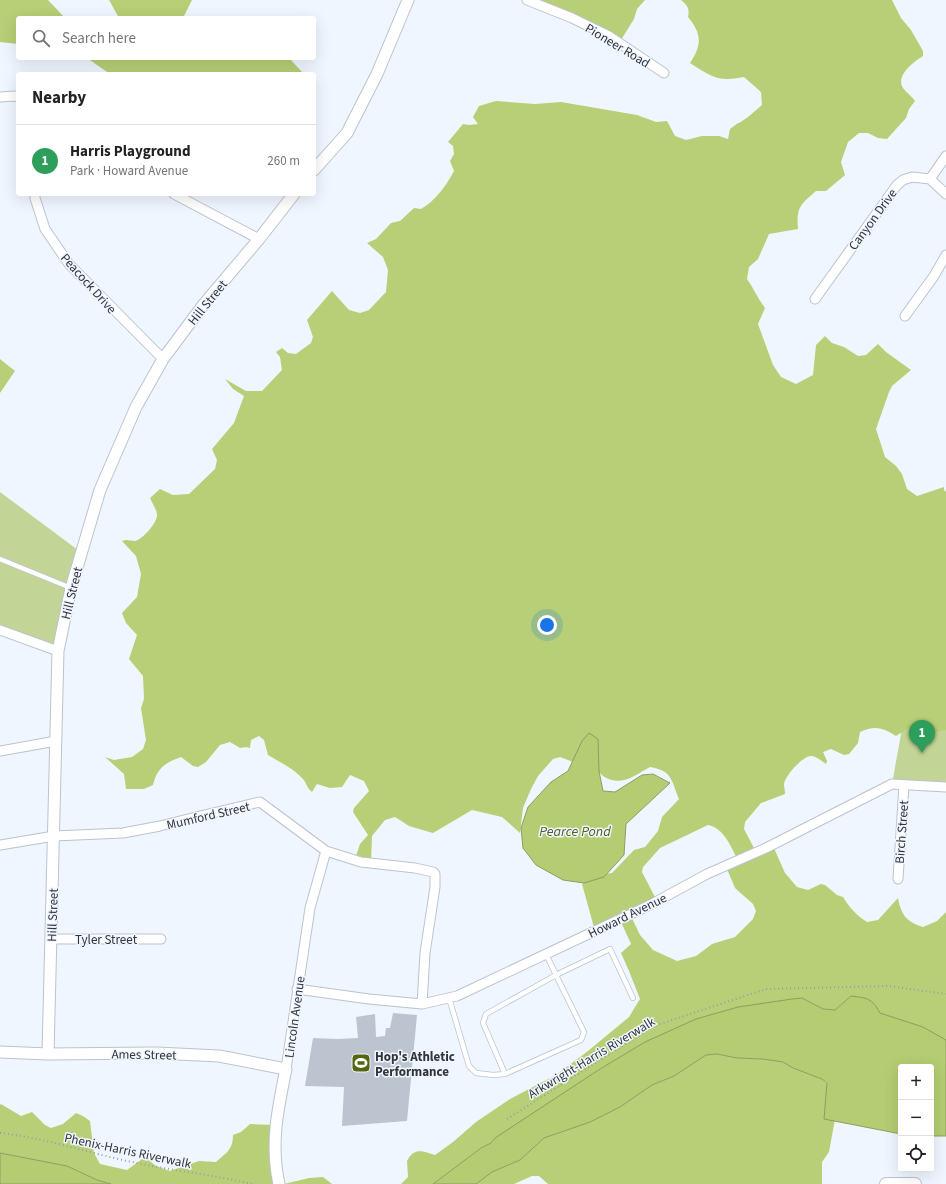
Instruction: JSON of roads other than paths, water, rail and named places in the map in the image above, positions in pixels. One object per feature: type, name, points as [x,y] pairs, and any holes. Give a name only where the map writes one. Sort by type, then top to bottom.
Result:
[{"type":"main road","points":[[886,1184],[915,1184]]},
{"type":"street","points":[[316,168],[347,133],[378,74],[408,0]]},
{"type":"street","name":"Pioneer Road","points":[[527,0],[572,18],[609,36],[664,73]]},
{"type":"street","points":[[0,97],[16,96]]},
{"type":"street","points":[[946,156],[930,179],[946,194]]},
{"type":"street","name":"Canyon Drive","points":[[815,299],[897,185],[912,177],[930,179]]},
{"type":"street","name":"Peacock Drive","points":[[35,196],[45,229],[69,264],[163,359]]},
{"type":"street","points":[[178,196],[259,239]]},
{"type":"street","name":"Hill Street","points":[[48,1054],[58,651],[71,588],[100,490],[136,407],[163,359],[204,304],[259,239],[292,196]]},
{"type":"street","points":[[905,316],[934,276],[946,256]]},
{"type":"street","points":[[0,630],[58,651]]},
{"type":"street","points":[[0,751],[56,741]]},
{"type":"street","name":"Howard Avenue","points":[[298,989],[369,999],[422,1004],[457,996],[650,905],[707,874],[766,848],[892,784],[946,787]]},
{"type":"street","name":"Birch Street","points":[[898,879],[904,785]]},
{"type":"street","name":"Mumford Street","points":[[0,844],[54,836],[123,833],[160,826],[260,802],[326,851],[361,862],[415,868],[433,872],[435,874],[435,887],[424,953],[422,1004]]},
{"type":"street","name":"Lincoln Avenue","points":[[279,1184],[275,1166],[276,1118],[286,1069],[310,908],[326,851]]},
{"type":"street","name":"Tyler Street","points":[[51,939],[160,939]]},
{"type":"street","name":"Ames Street","points":[[0,1052],[48,1054],[157,1053],[218,1056],[286,1069]]},
{"type":"lane","points":[[0,559],[71,588]]},
{"type":"lane","points":[[505,1074],[483,1023],[486,1014],[556,975],[610,949],[632,998]]},
{"type":"lane","points":[[449,998],[469,1066],[476,1073],[493,1075],[505,1074],[581,1040],[584,1032],[546,954]]},
{"type":"water","name":"Pearce Pond","points":[[589,733],[598,739],[599,771],[603,791],[615,792],[642,775],[653,774],[670,783],[626,824],[624,855],[604,877],[584,883],[563,880],[536,865],[523,848],[521,828],[528,807],[551,782],[568,771],[582,741]]},
{"type":"water","points":[[851,996],[861,997],[872,1002],[880,1013],[923,1027],[946,1040],[946,1136],[934,1136],[934,1064],[898,1064],[898,1133],[824,1119],[827,1083],[822,1079],[793,1068],[783,1062],[763,1059],[737,1058],[717,1054],[706,1055],[674,1076],[652,1085],[620,1107],[590,1122],[544,1138],[520,1160],[492,1172],[476,1184],[433,1184],[481,1148],[491,1143],[495,1138],[600,1069],[645,1042],[696,1019],[738,1007],[802,998],[823,1009],[835,1010]]},
{"type":"water","points":[[0,1153],[67,1166],[97,1180],[111,1184],[0,1184]]},
{"type":"place","name":"Harris Playground","points":[[922,753]]},
{"type":"place","name":"Hop's Athletic Performance","points":[[361,1063]]}]
